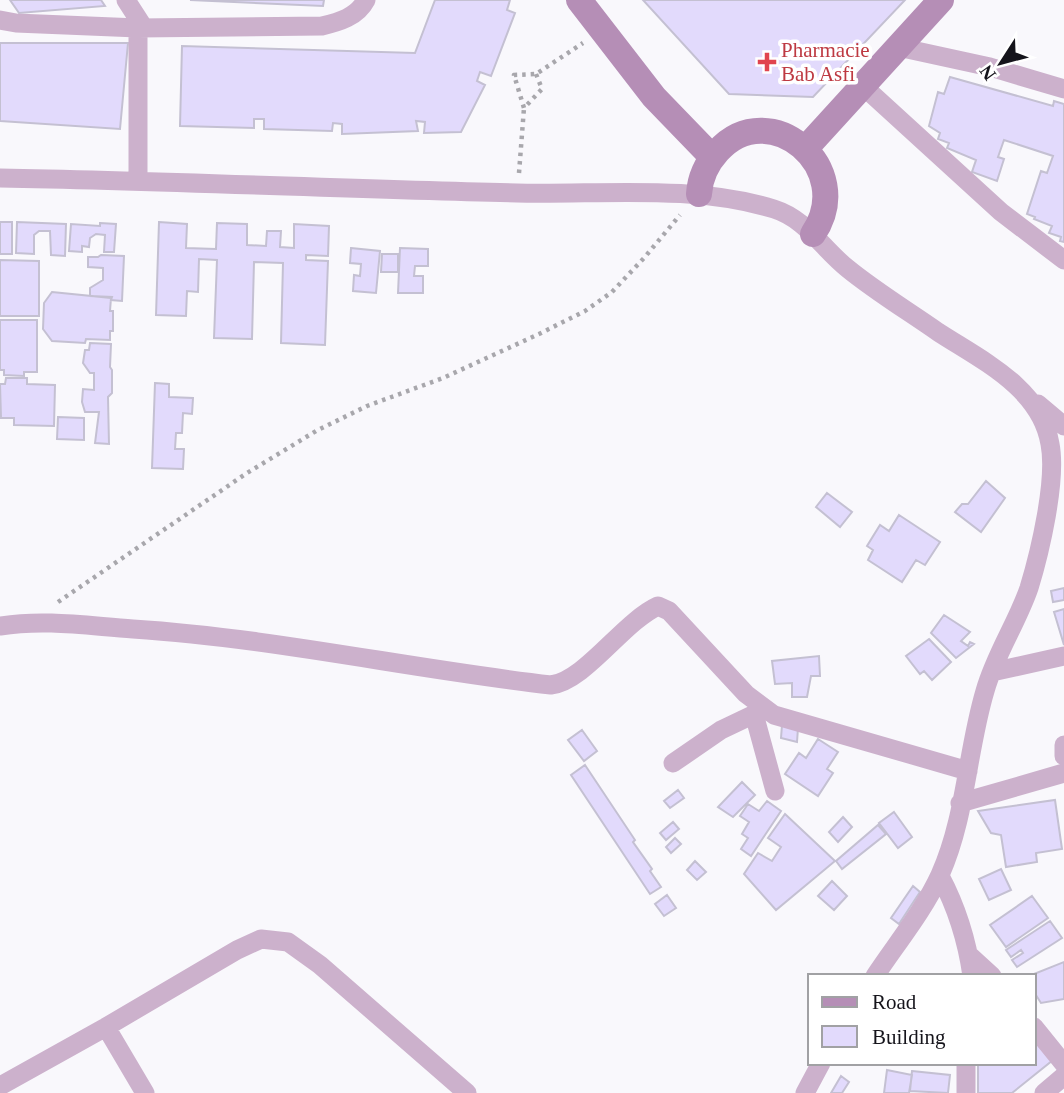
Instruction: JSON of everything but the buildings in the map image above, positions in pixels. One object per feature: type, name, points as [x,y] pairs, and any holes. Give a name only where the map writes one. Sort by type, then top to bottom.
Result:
[{"type":"street","points":[[126,0],[141,28],[138,180]]},
{"type":"street","points":[[0,20],[141,28],[322,26],[353,15],[366,0]]},
{"type":"street","points":[[579,0],[654,97],[712,157]]},
{"type":"street","points":[[806,148],[941,0]]},
{"type":"street","points":[[898,47],[990,67],[1064,89]]},
{"type":"street","points":[[863,86],[1001,212],[1064,261]]},
{"type":"street","points":[[699,194],[700,181],[712,157],[723,144],[743,134],[765,131],[787,136],[806,148],[819,164],[825,183],[827,204],[821,223],[813,234]]},
{"type":"street","points":[[0,178],[517,193],[699,194],[775,209],[796,220],[867,284],[999,372],[1064,426]]},
{"type":"street","points":[[876,974],[940,876],[950,846],[985,690],[1028,590],[1043,528],[1052,458],[1050,438],[1027,394]]},
{"type":"street","points":[[0,626],[29,622],[61,623],[199,633],[551,685],[570,678],[618,635],[658,606],[669,611],[702,644],[759,711],[775,791]]},
{"type":"street","points":[[992,672],[1064,656]]},
{"type":"street","points":[[673,763],[721,730],[759,711],[968,771]]},
{"type":"street","points":[[1064,746],[1064,756]]},
{"type":"street","points":[[960,803],[1064,773]]},
{"type":"street","points":[[940,876],[953,901],[972,974]]},
{"type":"street","points":[[0,1086],[237,950],[261,939],[288,942],[320,965],[467,1093]]},
{"type":"street","points":[[969,955],[990,974]]},
{"type":"street","points":[[106,1027],[145,1093]]},
{"type":"street","points":[[1036,1029],[1064,1064]]},
{"type":"street","points":[[805,1093],[820,1065]]},
{"type":"street","points":[[966,1065],[966,1093]]},
{"type":"path","points":[[517,193],[524,108],[514,75],[536,74],[601,31]]},
{"type":"path","points":[[524,108],[542,89],[536,74]]},
{"type":"path","points":[[29,622],[247,472],[316,431],[367,406],[454,372],[585,311],[612,292],[699,194]]},
{"type":"place","name":"Pharmacie Bab Asfi","points":[[767,62]]}]
